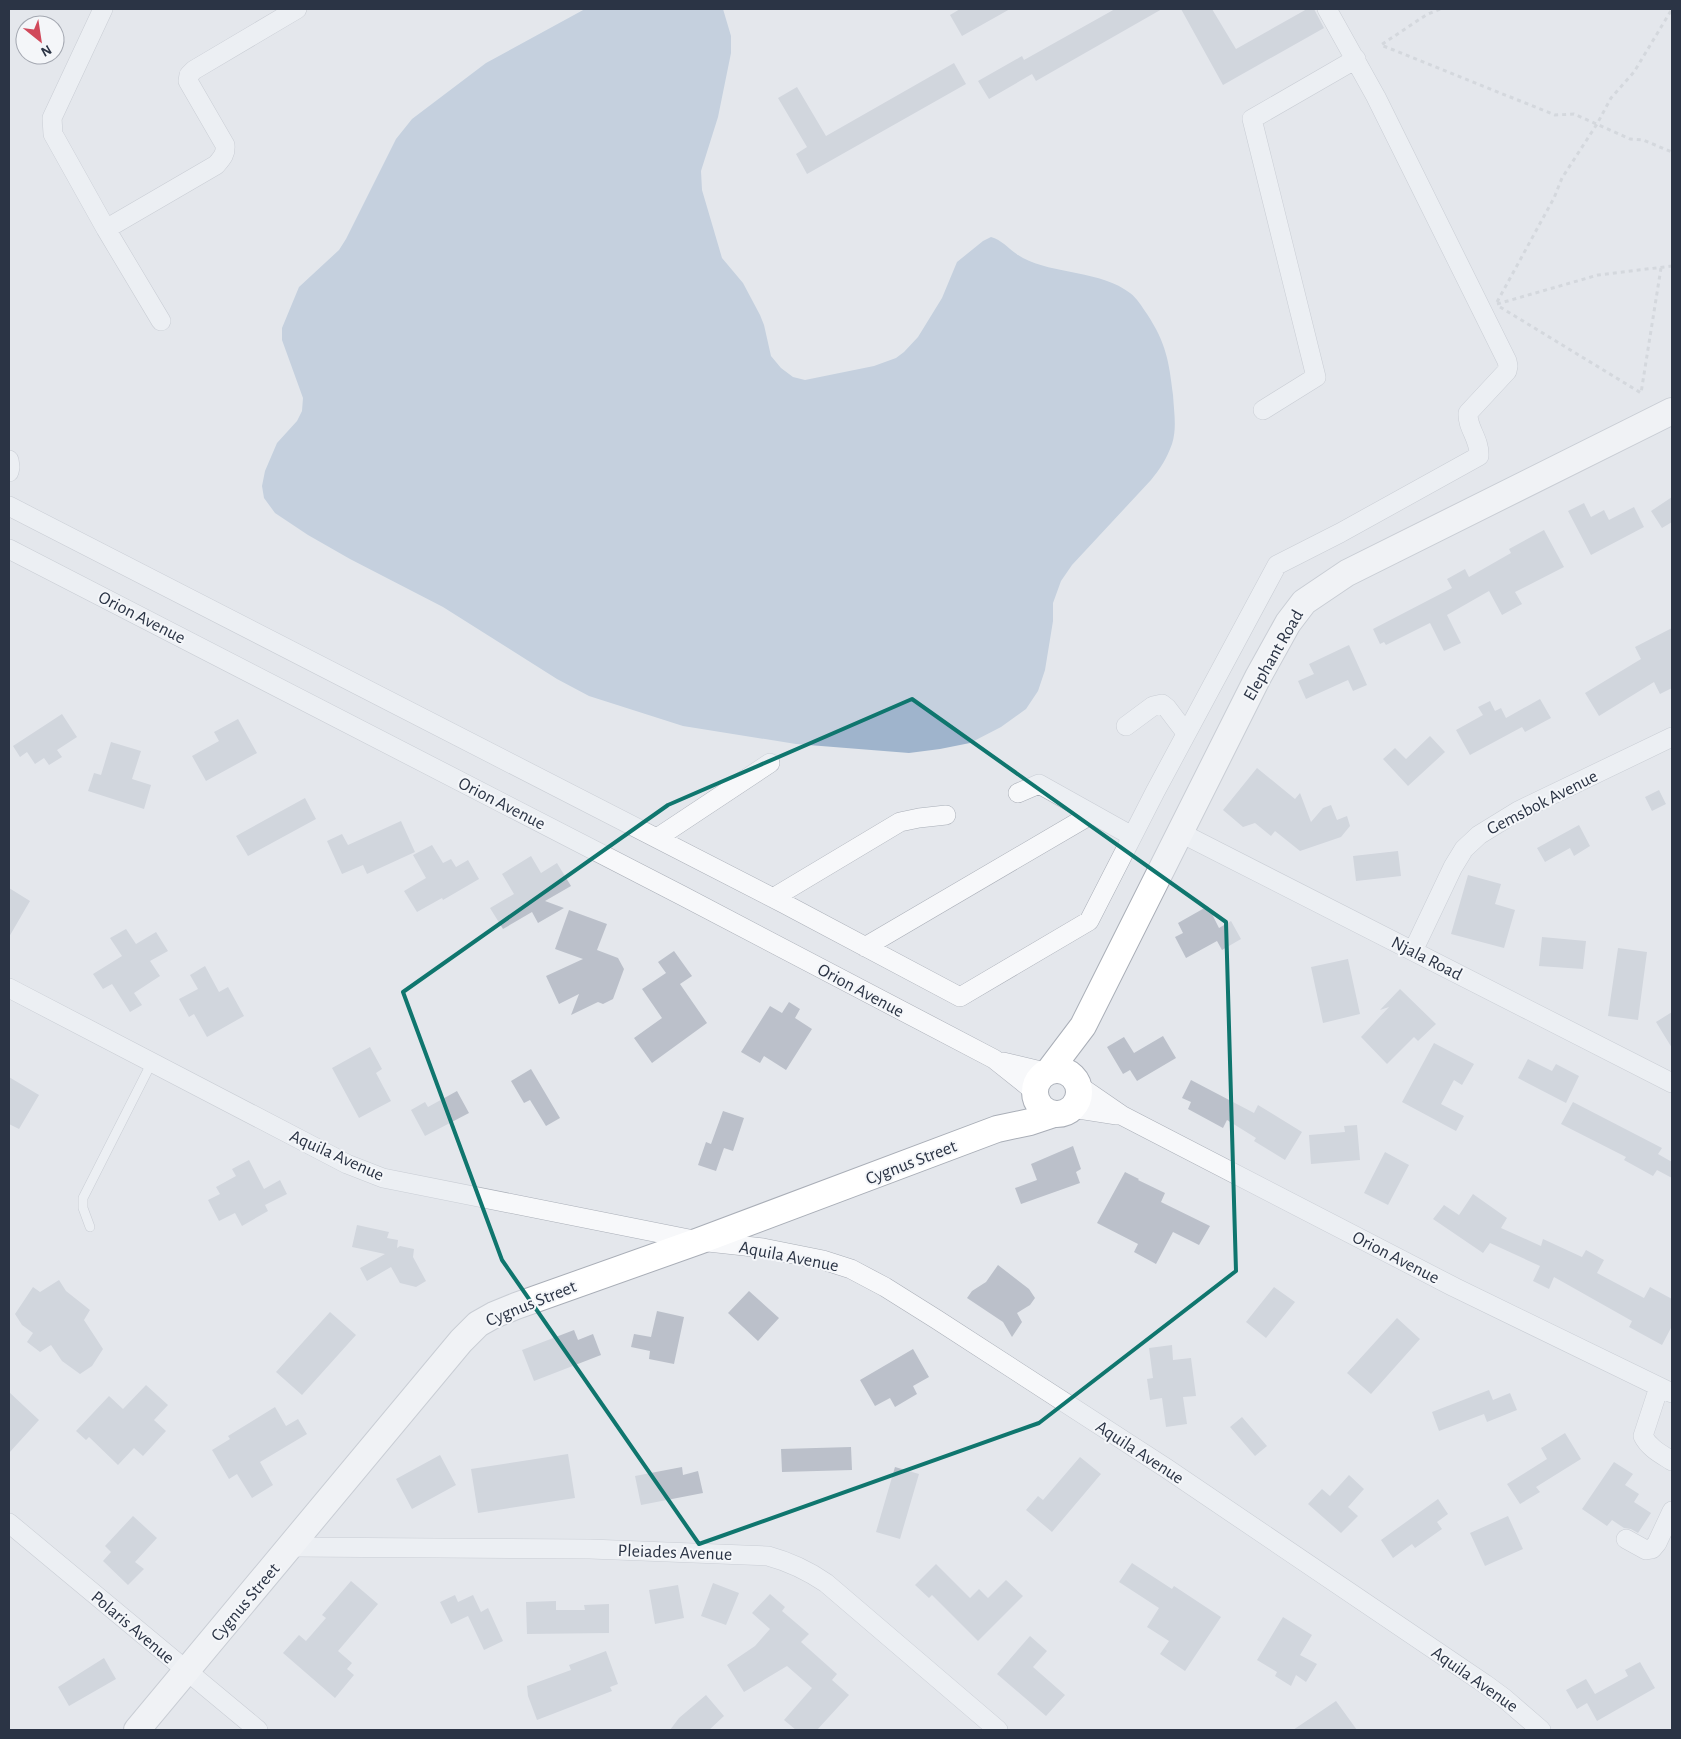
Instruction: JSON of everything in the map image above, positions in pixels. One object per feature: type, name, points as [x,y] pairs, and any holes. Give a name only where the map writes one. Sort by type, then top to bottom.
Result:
[{"type":"street","points":[[103,9],[52,123],[53,134],[106,229],[161,321]]},
{"type":"street","points":[[106,229],[216,164],[221,159],[224,155],[225,145],[188,80],[189,75],[194,70],[297,9]]},
{"type":"street","points":[[9,506],[657,838],[960,997],[1090,921],[1186,733],[1277,565],[1340,533],[1479,456],[1480,446],[1468,419],[1468,414],[1500,380],[1507,371],[1508,366],[1356,59],[1327,9]]},
{"type":"street","points":[[1263,410],[1316,377],[1252,119],[1356,59]]},
{"type":"street","name":"Elephant Road","points":[[1055,1090],[1075,1061],[1084,1026],[1258,677],[1288,623],[1304,602],[1346,573],[1672,411]]},
{"type":"street","points":[[9,460],[9,472]]},
{"type":"street","name":"Orion Avenue","points":[[9,549],[1055,1090],[1123,1116],[1454,1287],[1665,1390]]},
{"type":"street","points":[[1126,726],[1153,706],[1162,704],[1186,733]]},
{"type":"street","name":"Gemsbok Avenue","points":[[1413,951],[1453,867],[1464,849],[1479,835],[1518,811],[1672,737]]},
{"type":"street","points":[[657,838],[770,763]]},
{"type":"street","points":[[1018,793],[1039,784],[1132,836]]},
{"type":"street","points":[[865,947],[1092,814]]},
{"type":"street","points":[[772,898],[900,822],[946,815]]},
{"type":"street","name":"Njala Road","points":[[1181,833],[1672,1083]]},
{"type":"street","name":"Aquila Avenue","points":[[9,988],[347,1164],[383,1178],[699,1241],[762,1248],[823,1260],[852,1269],[884,1287],[1174,1474],[1491,1689],[1541,1730]]},
{"type":"street","name":"Cygnus Street","points":[[138,1730],[460,1341],[478,1324],[516,1306],[699,1241],[997,1129],[1018,1117],[1055,1090]]},
{"type":"street","points":[[1665,1390],[1643,1436],[1646,1443],[1672,1461]]},
{"type":"street","points":[[1626,1540],[1646,1550],[1652,1549],[1657,1543],[1672,1511]]},
{"type":"street","name":"Polaris Avenue","points":[[9,1522],[258,1730]]},
{"type":"street","name":"Pleiades Avenue","points":[[291,1547],[590,1549],[768,1556],[804,1569],[826,1583],[998,1730]]},
{"type":"lane","points":[[90,1227],[83,1208],[83,1198],[152,1062]]},
{"type":"path","points":[[1440,9],[1426,15],[1381,45],[1555,115],[1574,114],[1630,139],[1643,140],[1672,152]]},
{"type":"path","points":[[1496,304],[1554,198],[1562,178],[1597,124],[1611,98],[1634,72],[1672,9]]},
{"type":"path","points":[[1496,304],[1598,275],[1672,266]]},
{"type":"path","points":[[1496,304],[1641,393],[1661,268]]},
{"type":"highlighted area","points":[[912,699],[1226,922],[1236,1271],[1039,1423],[699,1544],[502,1260],[403,992],[668,805]]},
{"type":"water","points":[[585,9],[723,9],[731,36],[731,53],[718,117],[701,171],[702,190],[722,258],[743,283],[760,315],[771,356],[781,368],[793,377],[805,380],[874,366],[896,358],[918,337],[942,298],[957,262],[983,241],[991,237],[1023,258],[1035,263],[1092,276],[1119,286],[1135,297],[1159,334],[1170,372],[1175,420],[1172,444],[1168,454],[1151,480],[1072,565],[1061,581],[1053,603],[1053,621],[1045,670],[1038,691],[1026,709],[1001,727],[970,743],[909,753],[796,744],[683,726],[589,696],[557,679],[443,607],[308,535],[275,513],[264,498],[262,486],[265,471],[277,443],[297,421],[302,411],[303,398],[282,340],[282,328],[299,287],[339,250],[346,239],[396,139],[412,119],[486,63]]},
{"type":"building","points":[[960,9],[1010,9],[962,36],[950,15]]},
{"type":"building","points":[[1115,9],[1162,9],[1036,81],[1032,74],[989,99],[978,81],[1022,56],[1024,60]]},
{"type":"building","points":[[1181,9],[1212,9],[1236,49],[1307,9],[1314,9],[1324,28],[1223,85]]},
{"type":"building","points":[[954,63],[966,84],[807,174],[796,154],[807,147],[778,98],[797,87],[826,136]]},
{"type":"building","points":[[1672,497],[1672,522],[1662,528],[1651,511]]},
{"type":"building","points":[[1584,503],[1591,517],[1604,510],[1609,520],[1634,507],[1644,527],[1591,555],[1568,511]]},
{"type":"building","points":[[1544,530],[1564,567],[1515,592],[1522,604],[1502,615],[1489,591],[1447,615],[1461,643],[1444,651],[1430,623],[1386,645],[1384,642],[1380,644],[1373,629],[1452,588],[1447,579],[1465,569],[1469,577],[1511,553],[1509,549]]},
{"type":"building","points":[[1672,628],[1672,688],[1660,694],[1654,682],[1599,716],[1585,693],[1641,659],[1635,647]]},
{"type":"building","points":[[1349,645],[1367,685],[1353,691],[1348,680],[1306,699],[1298,681],[1314,674],[1309,664]]},
{"type":"building","points":[[1540,699],[1551,718],[1525,732],[1522,727],[1470,755],[1456,730],[1483,715],[1478,707],[1490,701],[1495,711],[1501,708],[1506,718]]},
{"type":"building","points":[[62,714],[77,737],[57,750],[62,757],[49,765],[44,758],[35,764],[27,752],[20,757],[13,746]]},
{"type":"building","points":[[238,719],[257,753],[206,781],[192,756],[219,741],[214,732]]},
{"type":"building","points":[[1430,736],[1445,752],[1408,786],[1383,759],[1395,748],[1406,759]]},
{"type":"building","points":[[111,742],[141,751],[132,779],[151,785],[144,809],[88,791],[94,773],[101,775]]},
{"type":"building","points":[[1257,768],[1295,799],[1300,793],[1311,822],[1323,808],[1331,805],[1337,820],[1347,816],[1350,826],[1341,837],[1300,851],[1275,831],[1271,836],[1255,823],[1243,827],[1223,810]]},
{"type":"building","points":[[1659,790],[1666,804],[1652,811],[1645,797]]},
{"type":"building","points":[[305,798],[316,819],[248,856],[236,836]]},
{"type":"building","points":[[401,821],[415,852],[367,874],[363,865],[342,874],[327,841],[342,834],[348,845]]},
{"type":"building","points":[[1579,825],[1590,846],[1574,856],[1570,848],[1545,862],[1537,848]]},
{"type":"building","points":[[432,845],[443,863],[451,859],[456,867],[468,860],[479,879],[443,900],[442,898],[417,912],[404,891],[426,878],[413,855]]},
{"type":"building","points":[[1398,851],[1401,876],[1356,881],[1353,856]]},
{"type":"building","points":[[531,856],[541,873],[557,863],[571,886],[545,901],[564,908],[538,923],[532,912],[503,929],[490,908],[514,894],[502,874]]},
{"type":"building","points":[[1468,875],[1501,884],[1495,904],[1515,910],[1504,948],[1451,934]]},
{"type":"building","points":[[9,888],[30,901],[9,937]]},
{"type":"building","points":[[1208,906],[1219,928],[1231,921],[1241,939],[1222,950],[1217,941],[1186,958],[1175,937],[1183,933],[1178,923]]},
{"type":"building","points":[[569,910],[607,924],[597,950],[618,958],[624,969],[613,999],[603,1004],[598,1002],[571,1015],[579,994],[559,1004],[546,976],[583,959],[555,949]]},
{"type":"building","points":[[126,929],[136,944],[156,932],[168,951],[150,961],[160,976],[134,993],[142,1005],[130,1012],[112,984],[103,989],[93,974],[122,956],[110,938]]},
{"type":"building","points":[[1542,937],[1586,941],[1583,969],[1539,966]]},
{"type":"building","points":[[1618,948],[1647,952],[1638,1020],[1608,1016]]},
{"type":"building","points":[[674,951],[692,976],[680,984],[707,1023],[652,1063],[634,1038],[662,1018],[642,989],[666,973],[658,962]]},
{"type":"building","points":[[1348,959],[1360,1014],[1323,1023],[1311,967]]},
{"type":"building","points":[[205,966],[219,992],[228,987],[244,1016],[207,1037],[194,1014],[189,1017],[179,999],[198,989],[190,975]]},
{"type":"building","points":[[1400,989],[1436,1024],[1418,1041],[1414,1037],[1387,1064],[1361,1037],[1389,1007],[1380,1010]]},
{"type":"building","points":[[789,1002],[800,1009],[795,1018],[812,1029],[786,1070],[764,1056],[760,1063],[741,1052],[770,1006],[782,1013]]},
{"type":"building","points":[[1672,1012],[1672,1048],[1656,1022]]},
{"type":"building","points":[[1163,1036],[1176,1058],[1137,1081],[1130,1070],[1123,1074],[1107,1047],[1124,1037],[1134,1053]]},
{"type":"building","points":[[1434,1043],[1474,1064],[1462,1085],[1454,1080],[1441,1104],[1464,1116],[1456,1131],[1402,1102]]},
{"type":"building","points":[[370,1047],[382,1069],[376,1073],[391,1101],[359,1118],[332,1068]]},
{"type":"building","points":[[1528,1059],[1552,1071],[1556,1064],[1579,1076],[1566,1103],[1518,1078]]},
{"type":"building","points":[[531,1069],[560,1118],[546,1126],[530,1100],[524,1103],[511,1081]]},
{"type":"building","points":[[9,1077],[39,1095],[19,1129],[9,1124]]},
{"type":"building","points":[[1191,1080],[1254,1113],[1258,1105],[1302,1132],[1285,1160],[1254,1141],[1256,1138],[1227,1120],[1223,1128],[1188,1109],[1191,1102],[1182,1098]]},
{"type":"building","points":[[457,1091],[469,1113],[425,1136],[411,1110],[425,1102],[428,1107]]},
{"type":"building","points":[[1573,1102],[1662,1148],[1658,1154],[1672,1162],[1672,1178],[1657,1170],[1653,1176],[1624,1160],[1626,1157],[1561,1124]]},
{"type":"building","points":[[723,1111],[744,1118],[733,1151],[724,1148],[716,1171],[698,1165],[706,1142],[711,1144]]},
{"type":"building","points":[[1357,1125],[1360,1160],[1311,1164],[1309,1135],[1345,1132],[1344,1126]]},
{"type":"building","points":[[1073,1146],[1081,1169],[1076,1172],[1080,1183],[1021,1204],[1015,1188],[1037,1180],[1031,1164]]},
{"type":"building","points":[[1385,1152],[1409,1165],[1388,1205],[1364,1193]]},
{"type":"building","points":[[249,1160],[264,1189],[280,1180],[287,1194],[265,1205],[268,1211],[242,1226],[235,1213],[219,1221],[208,1200],[220,1194],[216,1187],[236,1176],[232,1169]]},
{"type":"building","points":[[1125,1172],[1165,1193],[1161,1202],[1210,1226],[1199,1245],[1173,1232],[1156,1264],[1134,1252],[1138,1244],[1097,1223]]},
{"type":"building","points":[[1473,1194],[1507,1218],[1501,1228],[1541,1246],[1543,1239],[1582,1257],[1586,1250],[1604,1260],[1597,1273],[1644,1298],[1650,1287],[1672,1299],[1672,1326],[1662,1345],[1629,1327],[1632,1321],[1554,1277],[1549,1289],[1533,1281],[1540,1266],[1490,1243],[1483,1253],[1433,1219],[1444,1205],[1459,1215]]},
{"type":"building","points":[[357,1225],[389,1232],[387,1238],[398,1240],[397,1248],[400,1246],[414,1249],[413,1257],[426,1281],[416,1287],[400,1283],[391,1267],[367,1281],[360,1268],[385,1254],[352,1247]]},
{"type":"building","points":[[998,1265],[1029,1289],[1035,1298],[1030,1305],[1017,1313],[1022,1322],[1012,1337],[1003,1322],[967,1298],[972,1291],[986,1282]]},
{"type":"building","points":[[59,1280],[66,1291],[90,1310],[84,1320],[103,1349],[92,1366],[80,1374],[62,1361],[51,1345],[40,1352],[27,1342],[33,1333],[22,1325],[15,1314],[33,1287],[40,1292]]},
{"type":"building","points":[[1274,1287],[1295,1302],[1266,1338],[1246,1322]]},
{"type":"building","points":[[749,1291],[779,1318],[758,1341],[728,1313]]},
{"type":"building","points":[[657,1311],[684,1317],[674,1364],[649,1359],[650,1351],[631,1347],[634,1334],[651,1337]]},
{"type":"building","points":[[330,1312],[356,1335],[302,1395],[276,1372]]},
{"type":"building","points":[[1397,1318],[1420,1339],[1371,1394],[1347,1373]]},
{"type":"building","points":[[574,1330],[578,1340],[593,1334],[601,1355],[534,1381],[522,1350]]},
{"type":"building","points":[[1172,1345],[1173,1360],[1191,1358],[1196,1396],[1183,1397],[1187,1424],[1166,1427],[1162,1398],[1150,1400],[1147,1379],[1153,1378],[1149,1348]]},
{"type":"building","points":[[913,1349],[929,1377],[913,1386],[917,1394],[895,1407],[890,1398],[875,1406],[860,1380]]},
{"type":"building","points":[[146,1385],[168,1405],[154,1420],[166,1431],[143,1456],[134,1448],[118,1465],[89,1437],[86,1440],[76,1431],[109,1396],[123,1409]]},
{"type":"building","points":[[1489,1390],[1493,1400],[1510,1393],[1517,1410],[1487,1422],[1484,1414],[1439,1431],[1432,1412]]},
{"type":"building","points":[[9,1392],[39,1420],[9,1453]]},
{"type":"building","points":[[275,1407],[286,1426],[298,1419],[307,1434],[260,1462],[273,1485],[252,1498],[237,1474],[229,1479],[212,1450],[230,1439],[228,1436]]},
{"type":"building","points":[[1242,1417],[1267,1446],[1255,1456],[1230,1427]]},
{"type":"building","points":[[1565,1433],[1581,1459],[1536,1487],[1540,1492],[1520,1504],[1507,1484],[1547,1459],[1541,1448]]},
{"type":"building","points":[[851,1447],[852,1470],[782,1472],[781,1449]]},
{"type":"building","points":[[568,1454],[575,1498],[478,1513],[471,1469]]},
{"type":"building","points":[[440,1455],[456,1485],[412,1509],[396,1479]]},
{"type":"building","points":[[1080,1457],[1101,1474],[1052,1532],[1026,1510],[1038,1496],[1043,1500]]},
{"type":"building","points":[[1614,1462],[1633,1474],[1625,1485],[1639,1494],[1634,1502],[1651,1513],[1638,1533],[1624,1528],[1612,1520],[1607,1526],[1582,1509]]},
{"type":"building","points":[[682,1467],[683,1475],[698,1471],[703,1493],[641,1505],[635,1476]]},
{"type":"building","points":[[895,1467],[919,1474],[900,1539],[876,1532]]},
{"type":"building","points":[[1349,1475],[1364,1489],[1348,1507],[1358,1516],[1341,1533],[1308,1504],[1322,1489],[1330,1496]]},
{"type":"building","points":[[1438,1499],[1448,1514],[1437,1522],[1442,1529],[1415,1548],[1412,1544],[1393,1558],[1381,1540]]},
{"type":"building","points":[[133,1516],[157,1538],[135,1562],[144,1569],[128,1585],[103,1561],[111,1552],[105,1546]]},
{"type":"building","points":[[1508,1516],[1523,1549],[1485,1566],[1470,1533]]},
{"type":"building","points":[[1132,1563],[1172,1589],[1174,1586],[1221,1617],[1185,1671],[1160,1654],[1169,1641],[1147,1627],[1159,1608],[1119,1582]]},
{"type":"building","points":[[936,1564],[970,1598],[979,1589],[988,1598],[1006,1580],[1023,1596],[978,1641],[932,1595],[929,1598],[915,1585]]},
{"type":"building","points":[[351,1581],[378,1604],[338,1651],[352,1663],[347,1669],[354,1675],[335,1698],[283,1653],[299,1635],[306,1641],[326,1618],[322,1615]]},
{"type":"building","points":[[713,1583],[739,1593],[726,1625],[701,1616]]},
{"type":"building","points":[[678,1585],[684,1618],[655,1624],[649,1590]]},
{"type":"building","points":[[770,1594],[785,1607],[782,1611],[809,1634],[801,1642],[837,1674],[832,1680],[849,1695],[817,1730],[796,1730],[784,1720],[812,1688],[787,1666],[744,1692],[727,1665],[755,1646],[770,1629],[752,1613]]},
{"type":"building","points":[[455,1595],[458,1602],[473,1595],[481,1612],[488,1608],[503,1641],[484,1650],[468,1616],[451,1624],[440,1602]]},
{"type":"building","points":[[556,1601],[556,1610],[585,1610],[584,1605],[609,1604],[609,1633],[527,1634],[526,1602]]},
{"type":"building","points":[[1283,1617],[1312,1635],[1300,1655],[1317,1664],[1306,1682],[1296,1675],[1291,1686],[1275,1676],[1277,1672],[1257,1660]]},
{"type":"building","points":[[1030,1636],[1047,1651],[1033,1667],[1065,1695],[1046,1716],[997,1674]]},
{"type":"building","points":[[606,1651],[618,1684],[610,1687],[612,1691],[537,1720],[528,1696],[527,1686],[571,1670],[569,1665]]},
{"type":"building","points":[[104,1658],[116,1679],[69,1706],[58,1687]]},
{"type":"building","points":[[1640,1662],[1655,1688],[1597,1721],[1587,1703],[1577,1709],[1566,1690],[1586,1679],[1595,1694],[1628,1676],[1625,1670]]},
{"type":"building","points":[[706,1695],[724,1716],[709,1730],[670,1730],[679,1718]]},
{"type":"building","points":[[1336,1701],[1357,1730],[1293,1730]]}]
